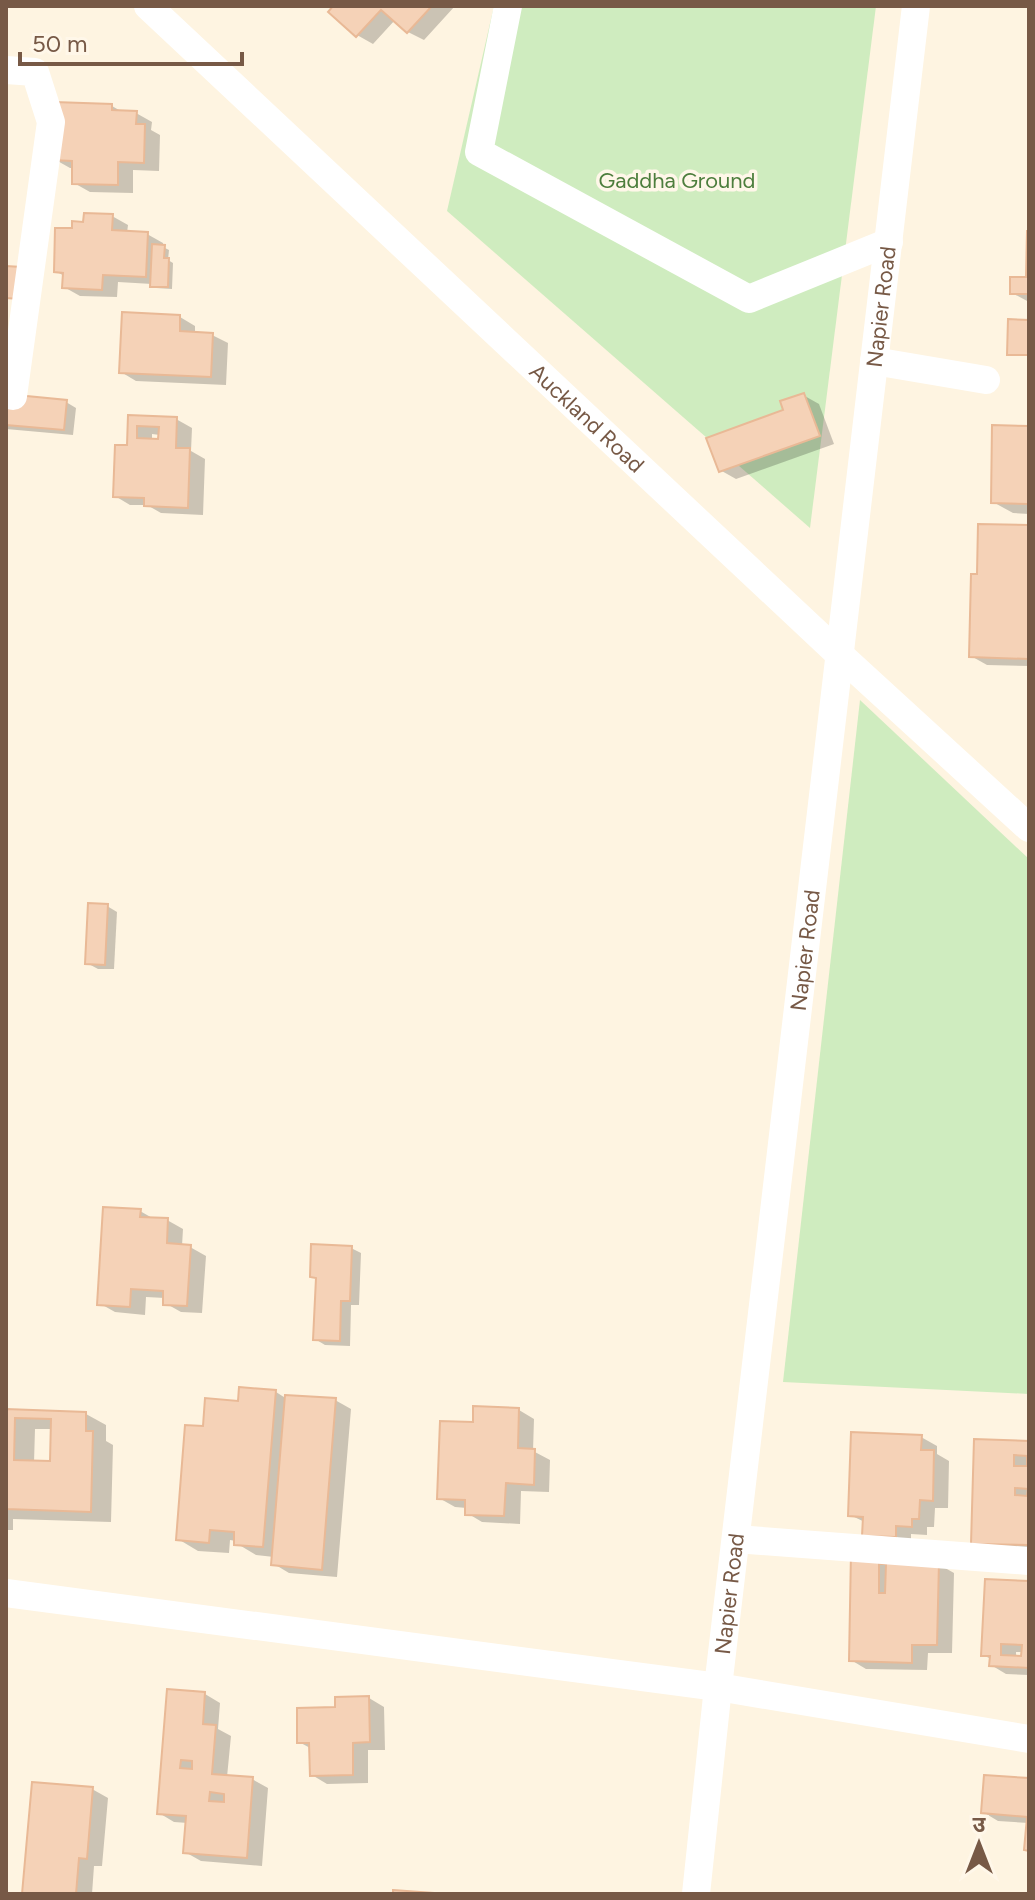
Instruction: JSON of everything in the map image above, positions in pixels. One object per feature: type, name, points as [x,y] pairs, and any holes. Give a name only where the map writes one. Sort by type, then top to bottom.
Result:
[{"type":"street","name":"Auckland Road","points":[[148,6],[840,655],[1029,828]]},
{"type":"street","points":[[508,6],[479,152],[749,299],[889,242]]},
{"type":"street","name":"Napier Road","points":[[697,1894],[718,1687],[916,6]]},
{"type":"street","points":[[6,70],[35,72],[51,122],[13,396]]},
{"type":"street","points":[[874,361],[986,380]]},
{"type":"street","points":[[736,1539],[1029,1561]]},
{"type":"street","points":[[6,1593],[718,1687],[1029,1739]]},
{"type":"green space","name":"Gaddha Ground","points":[[494,6],[876,6],[810,528],[447,211]]},
{"type":"green space","points":[[860,700],[1029,859],[1029,1394],[783,1382]]},
{"type":"building","points":[[333,6],[432,6],[407,33],[381,10],[356,37],[328,12]]},
{"type":"building","points":[[54,102],[112,104],[112,110],[137,111],[136,124],[145,124],[144,163],[118,162],[118,185],[72,184],[72,161],[52,160]]},
{"type":"building","points":[[84,213],[113,214],[112,230],[148,232],[146,277],[103,275],[102,290],[62,288],[63,273],[54,272],[55,228],[72,228],[72,221],[83,222]]},
{"type":"building","points":[[1027,231],[1029,294],[1010,294],[1010,277],[1026,277]]},
{"type":"building","points":[[152,244],[165,245],[164,258],[169,258],[168,287],[150,287]]},
{"type":"building","points":[[6,266],[21,267],[19,299],[6,298]]},
{"type":"building","points":[[122,312],[180,315],[180,331],[213,333],[211,377],[119,373]]},
{"type":"building","points":[[1008,319],[1029,320],[1029,355],[1007,355]]},
{"type":"building","points":[[804,393],[820,436],[719,472],[706,438],[783,410],[780,401]]},
{"type":"building","points":[[6,394],[67,400],[64,430],[6,425]]},
{"type":"building","points":[[128,415],[177,417],[176,448],[190,448],[188,508],[144,506],[144,498],[113,497],[115,445],[127,445]],"holes":[[[137,426],[159,427],[158,439],[137,438]]]},
{"type":"building","points":[[992,425],[1029,426],[1029,504],[991,503]]},
{"type":"building","points":[[978,524],[1029,525],[1029,659],[969,657],[971,574],[977,574]]},
{"type":"building","points":[[88,903],[108,904],[105,965],[85,964]]},
{"type":"building","points":[[103,1207],[141,1209],[140,1217],[168,1218],[167,1243],[191,1245],[187,1306],[163,1305],[163,1291],[131,1289],[130,1307],[97,1305]]},
{"type":"building","points":[[311,1244],[352,1246],[350,1301],[341,1301],[340,1341],[313,1340],[316,1278],[310,1277]]},
{"type":"building","points":[[239,1387],[276,1390],[263,1547],[234,1545],[234,1532],[210,1530],[209,1543],[176,1540],[185,1425],[203,1426],[205,1398],[238,1401]]},
{"type":"building","points":[[285,1395],[336,1398],[322,1570],[271,1565]]},
{"type":"building","points":[[473,1406],[519,1408],[518,1448],[535,1449],[534,1485],[506,1483],[504,1516],[465,1515],[465,1500],[437,1499],[440,1421],[473,1422]]},
{"type":"building","points":[[6,1409],[86,1412],[86,1431],[93,1431],[91,1512],[6,1509]],"holes":[[[15,1418],[51,1419],[50,1461],[14,1460]]]},
{"type":"building","points":[[851,1432],[922,1435],[921,1450],[934,1450],[933,1501],[920,1500],[919,1519],[912,1519],[912,1527],[896,1526],[896,1537],[862,1536],[863,1517],[848,1516]]},
{"type":"building","points":[[974,1439],[1029,1441],[1029,1545],[971,1544]],"holes":[[[1014,1455],[1027,1456],[1027,1466],[1014,1466]],[[1015,1488],[1028,1489],[1027,1496],[1015,1495]]]},
{"type":"building","points":[[851,1552],[939,1562],[937,1645],[912,1645],[912,1663],[849,1661]],"holes":[[[879,1564],[886,1564],[885,1593],[879,1593]]]},
{"type":"building","points":[[985,1579],[1029,1581],[1029,1668],[989,1666],[990,1656],[981,1656]],"holes":[[[1001,1644],[1022,1645],[1021,1656],[1001,1655]]]},
{"type":"building","points":[[167,1689],[205,1692],[203,1724],[216,1725],[212,1774],[253,1777],[247,1858],[183,1853],[186,1816],[157,1814]],"holes":[[[181,1760],[192,1761],[192,1769],[180,1768]],[[210,1792],[224,1794],[224,1802],[209,1801]]]},
{"type":"building","points":[[369,1696],[370,1742],[353,1743],[353,1775],[310,1776],[309,1743],[297,1743],[297,1708],[335,1707],[335,1697]]},
{"type":"building","points":[[984,1775],[1029,1778],[1029,1851],[1024,1850],[1027,1817],[981,1813]]},
{"type":"building","points":[[32,1782],[93,1787],[87,1859],[79,1858],[76,1894],[22,1894]]},
{"type":"building","points":[[393,1890],[448,1894],[393,1894]]}]
